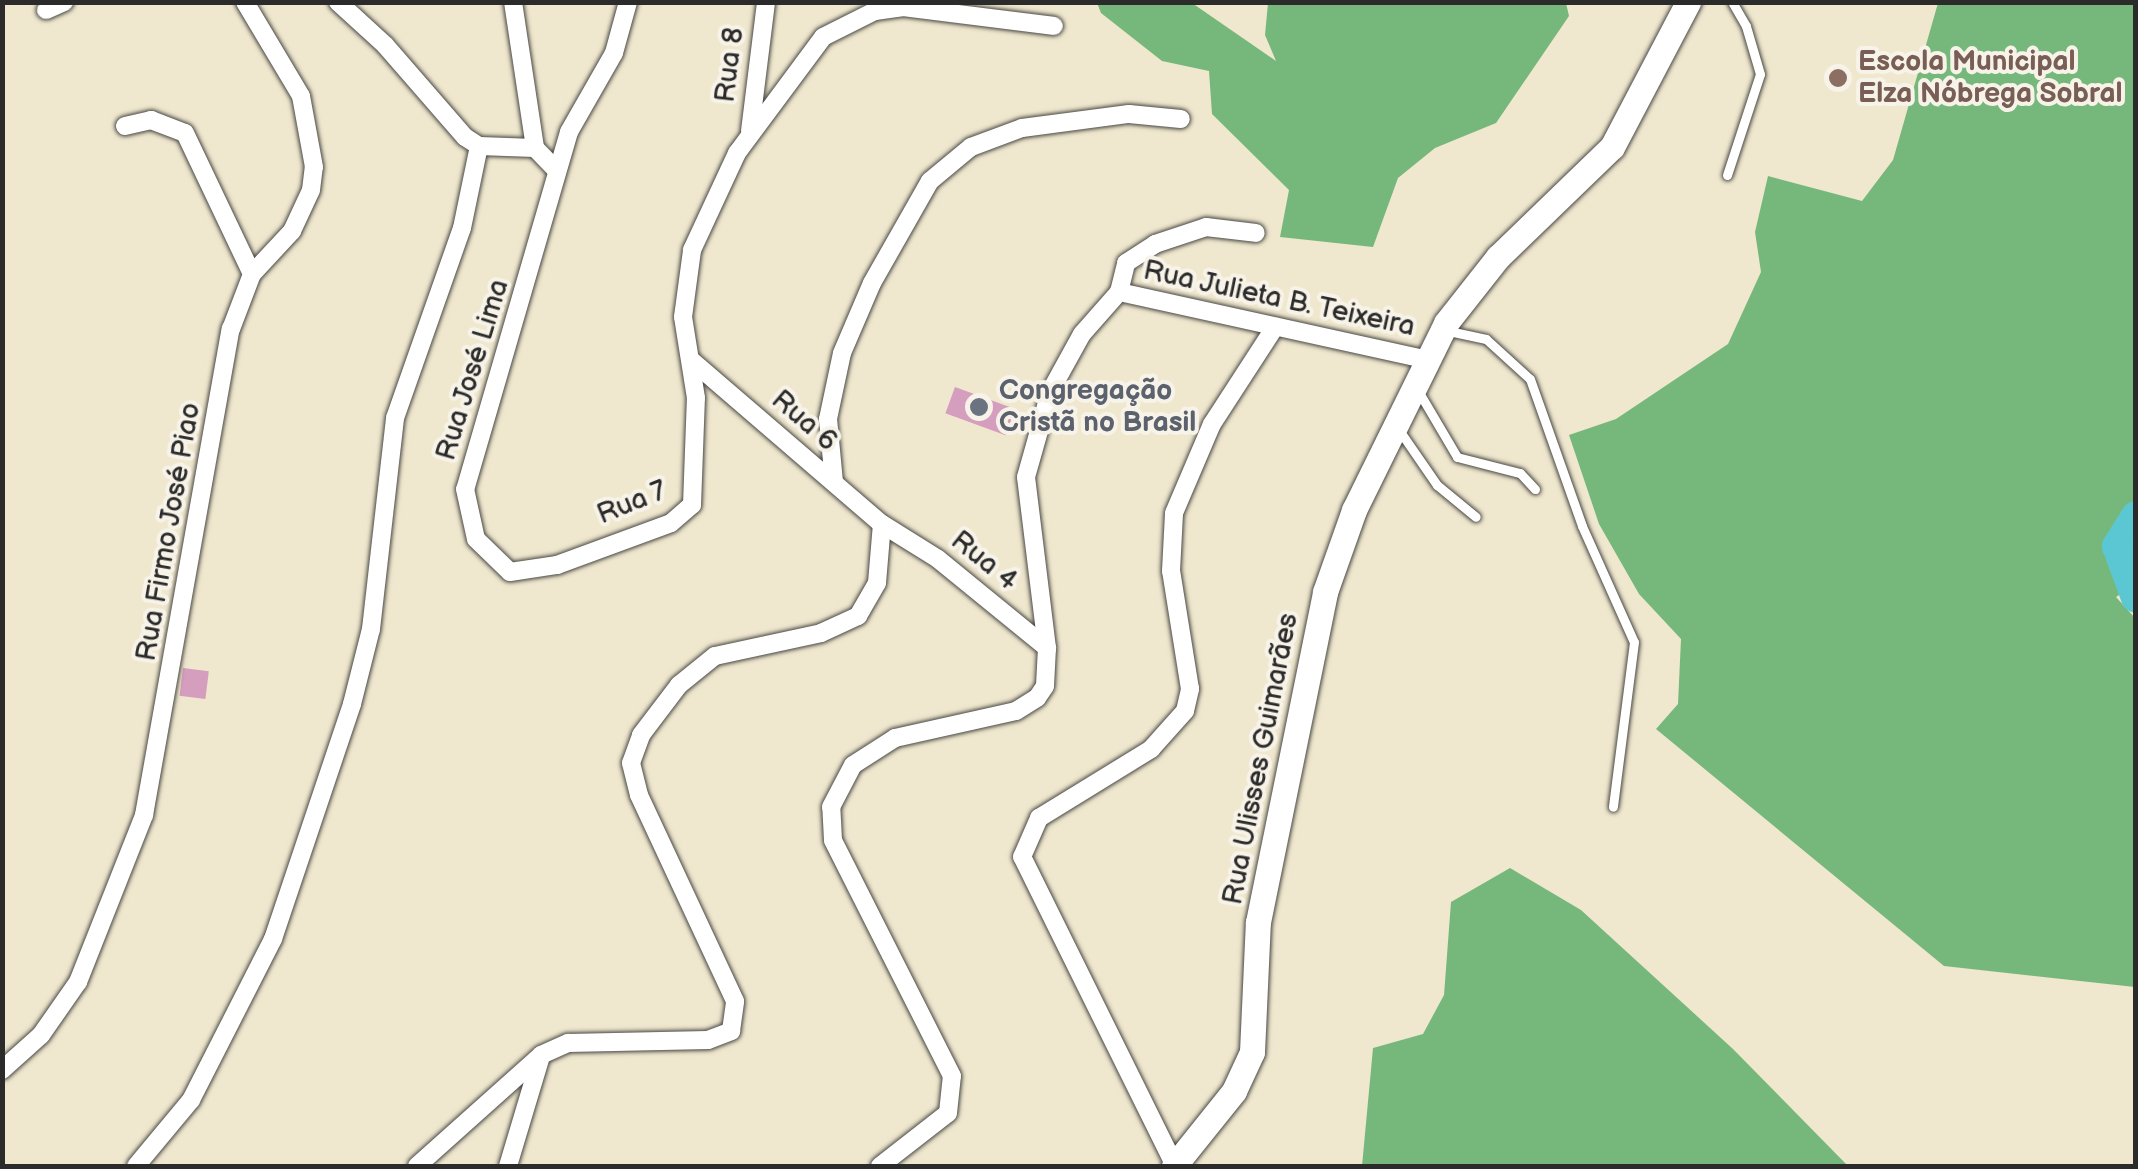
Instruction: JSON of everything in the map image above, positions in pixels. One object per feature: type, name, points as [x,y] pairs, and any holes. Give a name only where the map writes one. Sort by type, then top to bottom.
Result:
[{"type":"main road","name":"Rua Ulisses Guimarães","points":[[1175,1166],[1224,1104],[1252,1052],[1259,1008],[1258,922],[1325,592],[1394,424],[1443,330],[1498,257],[1612,148],[1688,2]]},
{"type":"street","points":[[46,10],[64,2]]},
{"type":"street","name":"Rua Firmo José Piao","points":[[2,1070],[41,1035],[78,982],[144,815],[231,329],[252,274],[303,212],[314,167],[301,96],[246,2]]},
{"type":"street","points":[[338,2],[479,146],[536,148]]},
{"type":"street","points":[[514,2],[536,148],[557,171]]},
{"type":"street","name":"Rua José Lima","points":[[510,572],[476,538],[464,489],[538,256],[569,132],[614,53],[628,2]]},
{"type":"street","name":"Rua 8","points":[[749,134],[766,2]]},
{"type":"street","points":[[691,360],[683,316],[692,250],[749,134],[823,37],[875,10],[928,6],[1054,26]]},
{"type":"street","points":[[834,482],[828,419],[842,353],[872,284],[930,180],[972,147],[1022,128],[1129,114],[1181,119]]},
{"type":"street","points":[[126,126],[166,122],[184,133],[252,274]]},
{"type":"street","points":[[136,1166],[192,1100],[273,939],[352,704],[371,630],[395,418],[462,228],[479,146]]},
{"type":"street","points":[[880,1166],[948,1112],[952,1076],[834,840],[831,807],[854,765],[895,738],[1016,711],[1038,698],[1045,686],[1047,648],[1028,496],[1032,439],[1082,334],[1118,292],[1126,263],[1154,244],[1206,228],[1256,233]]},
{"type":"street","name":"Rua Julieta B. Teixeira","points":[[1118,292],[1428,360]]},
{"type":"street","points":[[1175,1166],[1022,857],[1040,818],[1150,750],[1185,711],[1190,688],[1171,572],[1174,513],[1212,424],[1275,327]]},
{"type":"street","name":"Rua 6","points":[[691,360],[882,524]]},
{"type":"street","name":"Rua 7","points":[[510,572],[557,565],[671,523],[692,506],[691,360]]},
{"type":"street","points":[[416,1166],[541,1056],[598,1038],[708,1040],[731,1030],[735,1001],[639,796],[631,763],[641,734],[680,686],[715,656],[821,633],[858,616],[877,583],[882,524]]},
{"type":"street","name":"Rua 4","points":[[882,524],[938,558],[1047,648]]},
{"type":"street","points":[[508,1166],[541,1056]]},
{"type":"lane","points":[[1726,175],[1760,74],[1746,26],[1732,2]]},
{"type":"lane","points":[[1443,330],[1486,338],[1530,379],[1582,526],[1634,642],[1613,807]]},
{"type":"lane","points":[[1414,384],[1457,457],[1478,468],[1520,473],[1534,489]]},
{"type":"lane","points":[[1394,424],[1436,486],[1476,517]]},
{"type":"green space","points":[[1097,3],[1192,3],[1276,61],[1265,35],[1268,3],[1566,3],[1569,16],[1496,123],[1435,148],[1398,178],[1373,247],[1280,237],[1289,190],[1212,114],[1209,71],[1162,61],[1101,13]]},
{"type":"green space","points":[[1938,3],[2135,3],[2136,584],[2116,597],[2135,618],[2135,987],[1944,966],[1656,729],[1678,704],[1681,639],[1639,594],[1599,524],[1569,435],[1616,419],[1728,344],[1761,272],[1755,232],[1768,176],[1862,201],[1893,160]]},
{"type":"green space","points":[[1510,868],[1581,910],[1733,1049],[1848,1166],[1362,1166],[1373,1048],[1423,1034],[1444,995],[1451,902]]},
{"type":"building","name":"Congregação Cristã no Brasil","points":[[955,387],[1015,409],[1006,435],[945,413]]},
{"type":"building","points":[[183,668],[209,671],[205,699],[180,696]]},
{"type":"waterway","points":[[2136,516],[2117,546],[2136,598]]},
{"type":"place","name":"Escola Municipal Elza Nóbrega Sobral","points":[[1838,78]]},
{"type":"place","name":"Congregação Cristã no Brasil","points":[[979,407]]}]
